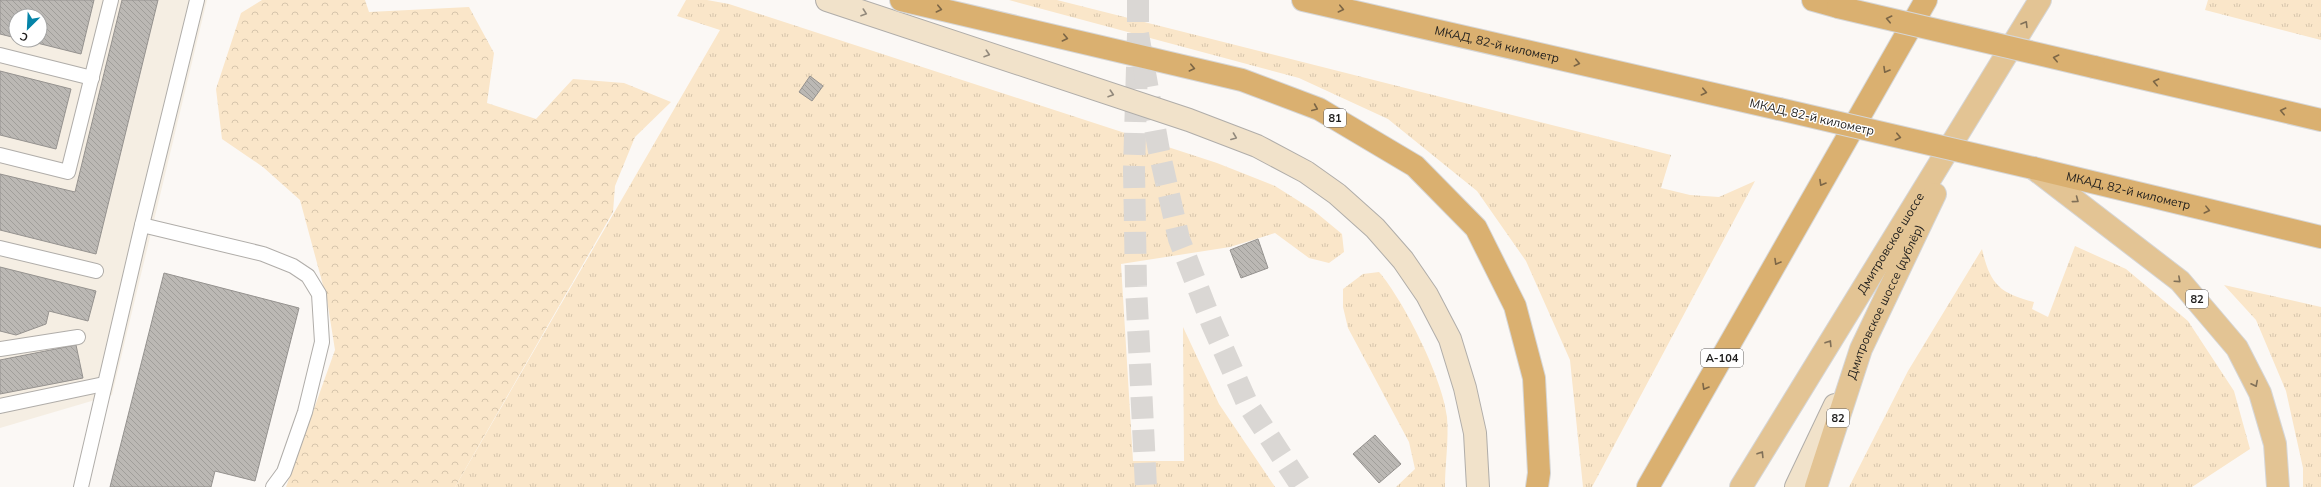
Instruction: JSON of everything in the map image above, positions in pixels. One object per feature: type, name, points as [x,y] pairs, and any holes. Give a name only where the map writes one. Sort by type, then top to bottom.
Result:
[{"type":"highway","name":"81","points":[[901,0],[1242,80],[1319,109],[1415,166],[1476,228],[1515,306],[1534,378],[1539,473],[1537,487]]},
{"type":"highway","name":"МКАД, 82-й километр","points":[[1303,0],[2033,168],[2321,237]]},
{"type":"highway","points":[[1813,0],[2321,120]]},
{"type":"highway","name":"А-104","points":[[1648,487],[1926,0]]},
{"type":"main road","points":[[827,0],[1196,122],[1257,146],[1306,172],[1337,194],[1376,228],[1403,260],[1427,295],[1450,339],[1465,388],[1475,433],[1478,487]]},
{"type":"main road","name":"Дмитровское шоссе","points":[[1741,487],[2040,0]]},
{"type":"main road","name":"Дмитровское шоссе (дублёр)","points":[[1796,487],[1982,94]]},
{"type":"main road","name":"82","points":[[2033,168],[2180,281],[2236,348],[2260,393],[2275,444],[2278,487]]},
{"type":"main road","name":"82","points":[[1816,487],[1861,349]]},
{"type":"lane","points":[[0,155],[68,172],[111,0]]},
{"type":"lane","points":[[81,487],[104,384],[197,0]]},
{"type":"lane","points":[[0,55],[92,78]]},
{"type":"lane","points":[[142,225],[263,254],[293,266],[308,276],[319,294],[322,342],[305,412],[284,472],[273,487]]},
{"type":"lane","points":[[0,248],[96,271]]},
{"type":"lane","points":[[0,348],[78,337]]},
{"type":"lane","points":[[0,406],[104,384]]},
{"type":"shaded area","points":[[0,0],[207,0],[112,395],[0,428]]},
{"type":"green space","points":[[262,0],[365,0],[369,12],[469,7],[494,53],[487,103],[536,119],[573,79],[624,83],[671,102],[635,137],[615,186],[613,212],[455,487],[286,487],[335,350],[327,300],[300,200],[263,167],[222,139],[216,89],[241,13]]},
{"type":"green space","points":[[686,0],[707,0],[729,4],[1217,163],[1275,186],[1313,210],[1342,234],[1344,252],[1329,263],[1309,258],[1275,233],[1230,247],[1121,264],[1133,461],[1184,461],[1183,327],[1219,404],[1275,487],[455,487],[720,30],[677,16]]},
{"type":"green space","points":[[1009,0],[1057,0],[1671,155],[1661,188],[1690,195],[1719,197],[1755,181],[1592,487],[1583,487],[1570,360],[1526,261],[1477,191],[1388,119],[1299,78]]},
{"type":"green space","points":[[2208,0],[2321,0],[2321,40],[2205,10]]},
{"type":"green space","points":[[2075,246],[2126,269],[2188,321],[2234,391],[2250,449],[2192,487],[1849,487],[1908,371],[1982,249],[1989,271],[1998,285],[2004,291],[2012,295],[2034,302],[2032,309],[2048,317]]},
{"type":"green space","points":[[1379,272],[1400,302],[1421,341],[1444,401],[1447,417],[1445,487],[1396,487],[1415,469],[1409,442],[1348,328],[1343,307],[1343,289],[1363,274]]},
{"type":"green space","points":[[2224,285],[2321,307],[2321,487],[2303,487],[2303,468],[2286,391],[2256,320]]},
{"type":"building","points":[[0,0],[94,0],[81,54],[48,46],[48,8],[8,8],[8,36],[0,34]]},
{"type":"building","points":[[122,0],[158,0],[96,254],[0,230],[0,174],[75,192]]},
{"type":"building","points":[[0,71],[71,89],[56,149],[0,135]]},
{"type":"building","points":[[810,76],[823,86],[812,101],[799,92]]},
{"type":"building","points":[[1258,239],[1268,268],[1241,278],[1230,250]]},
{"type":"building","points":[[0,267],[96,291],[88,321],[49,311],[46,324],[16,335],[0,331]]},
{"type":"building","points":[[164,273],[299,308],[255,481],[215,471],[211,487],[110,487]]},
{"type":"building","points":[[76,345],[83,378],[0,394],[0,360]]},
{"type":"building","points":[[1375,435],[1401,464],[1379,483],[1353,454]]},
{"type":"tunnel","points":[[1138,0],[1138,34],[1159,151],[1179,239],[1212,324],[1247,403],[1302,487]]},
{"type":"tunnel","points":[[1138,34],[1134,169],[1136,286],[1146,487]]}]
